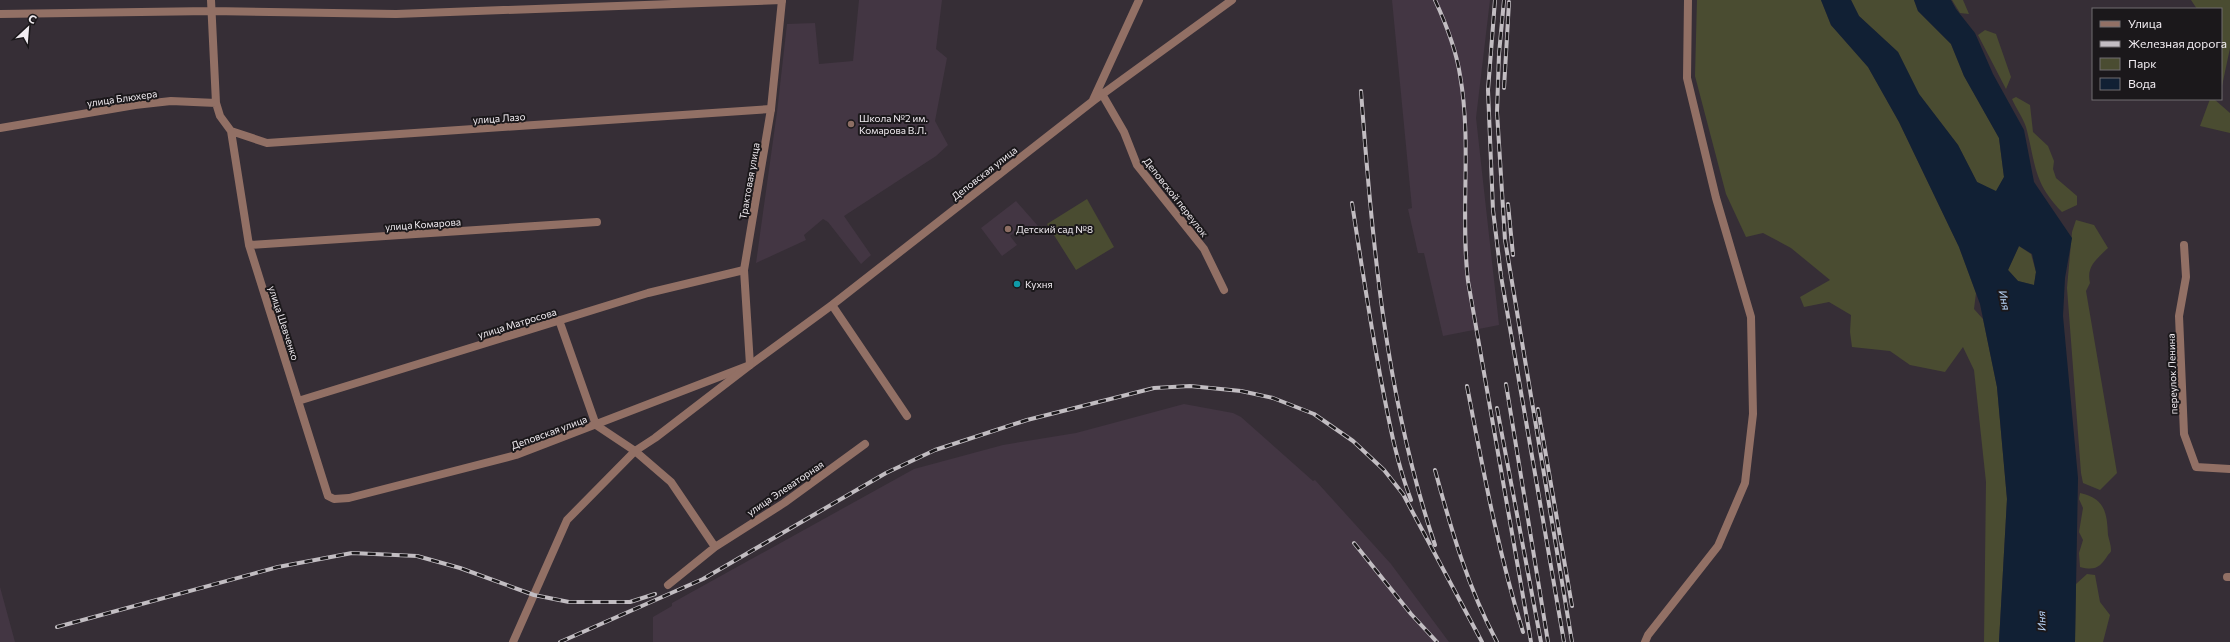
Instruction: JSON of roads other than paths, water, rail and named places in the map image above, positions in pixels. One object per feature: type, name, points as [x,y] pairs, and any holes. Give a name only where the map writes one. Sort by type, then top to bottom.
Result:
[{"type":"street","points":[[211,0],[216,103],[220,116],[231,131]]},
{"type":"street","points":[[0,14],[212,11],[396,14],[782,0]]},
{"type":"street","name":"Трактовая улица","points":[[750,365],[744,270],[771,109],[782,0]]},
{"type":"street","points":[[1093,101],[1139,0]]},
{"type":"street","name":"Деповская улица","points":[[513,642],[567,520],[635,451],[655,438],[750,365],[832,305],[1102,94],[1232,0]]},
{"type":"street","points":[[1645,642],[1648,635],[1718,546],[1745,483],[1753,414],[1751,317],[1716,198],[1687,78],[1688,0]]},
{"type":"street","name":"Деповской переулок","points":[[1102,94],[1124,132],[1137,165],[1204,249],[1224,290]]},
{"type":"street","name":"улица Блюхера","points":[[0,128],[135,105],[171,101],[216,103]]},
{"type":"street","name":"улица Лазо","points":[[231,131],[268,143],[771,109]]},
{"type":"street","name":"улица Шевченко","points":[[231,131],[249,245],[328,496],[334,499],[349,498]]},
{"type":"street","name":"улица Комарова","points":[[249,245],[597,222]]},
{"type":"street","name":"переулок Ленина","points":[[2184,245],[2186,277],[2180,316],[2184,434],[2196,467],[2230,469]]},
{"type":"street","name":"улица Матросова","points":[[298,401],[648,293],[744,270]]},
{"type":"street","points":[[832,305],[907,416]]},
{"type":"street","points":[[559,320],[596,425],[635,451],[672,482],[715,547]]},
{"type":"street","name":"Деповская улица","points":[[349,498],[516,455],[750,365]]},
{"type":"street","name":"улица Элеваторная","points":[[668,585],[715,547],[784,503],[865,444]]},
{"type":"water","name":"Иня","points":[[1821,0],[1851,0],[1859,16],[1898,52],[1919,94],[1958,145],[1977,182],[1996,191],[2004,177],[1999,138],[1964,76],[1951,44],[1918,11],[1914,0],[1951,0],[1956,9],[1975,33],[1993,74],[2024,130],[2034,182],[2072,238],[2065,278],[2063,316],[2078,478],[2075,642],[1999,642],[2007,499],[1997,387],[1980,304],[1959,247],[1899,122],[1868,67],[1831,25]],"holes":[[[2019,246],[2032,254],[2036,272],[2034,285],[2018,281],[2008,270]]]},
{"type":"railway","points":[[1435,0],[1450,37],[1460,75],[1465,126],[1465,230],[1468,281],[1531,642]]},
{"type":"railway","points":[[1495,0],[1488,90],[1493,210],[1501,276],[1564,642]]},
{"type":"railway","points":[[1504,0],[1499,54],[1497,112],[1505,240],[1572,642]]},
{"type":"railway","points":[[1504,88],[1509,2]]},
{"type":"railway","points":[[1361,91],[1376,263],[1393,377],[1404,434],[1418,490],[1435,545]]},
{"type":"railway","points":[[1352,203],[1369,314],[1387,411],[1397,456],[1411,500]]},
{"type":"railway","points":[[1508,204],[1513,255]]},
{"type":"railway","points":[[1506,384],[1548,642]]},
{"type":"railway","points":[[560,642],[703,579],[886,473],[935,450],[1027,420],[1154,388],[1190,386],[1241,391],[1273,398],[1314,414],[1353,441],[1384,470],[1403,494],[1482,642]]},
{"type":"railway","points":[[1467,386],[1499,541],[1523,632]]},
{"type":"railway","points":[[1497,408],[1541,642]]},
{"type":"railway","points":[[1538,409],[1572,606]]},
{"type":"railway","points":[[1435,470],[1461,558],[1477,601],[1497,642]]},
{"type":"railway","points":[[1354,543],[1411,614],[1437,642]]},
{"type":"railway","points":[[57,627],[278,567],[352,553],[417,556],[460,568],[534,595],[569,602],[630,602],[655,594]]},
{"type":"place","name":"Школа №2 им. Комарова В.Л.","points":[[851,124]]},
{"type":"place","name":"Детский сад №8","points":[[1008,229]]},
{"type":"place","name":"Кухня","points":[[1017,284]]}]
